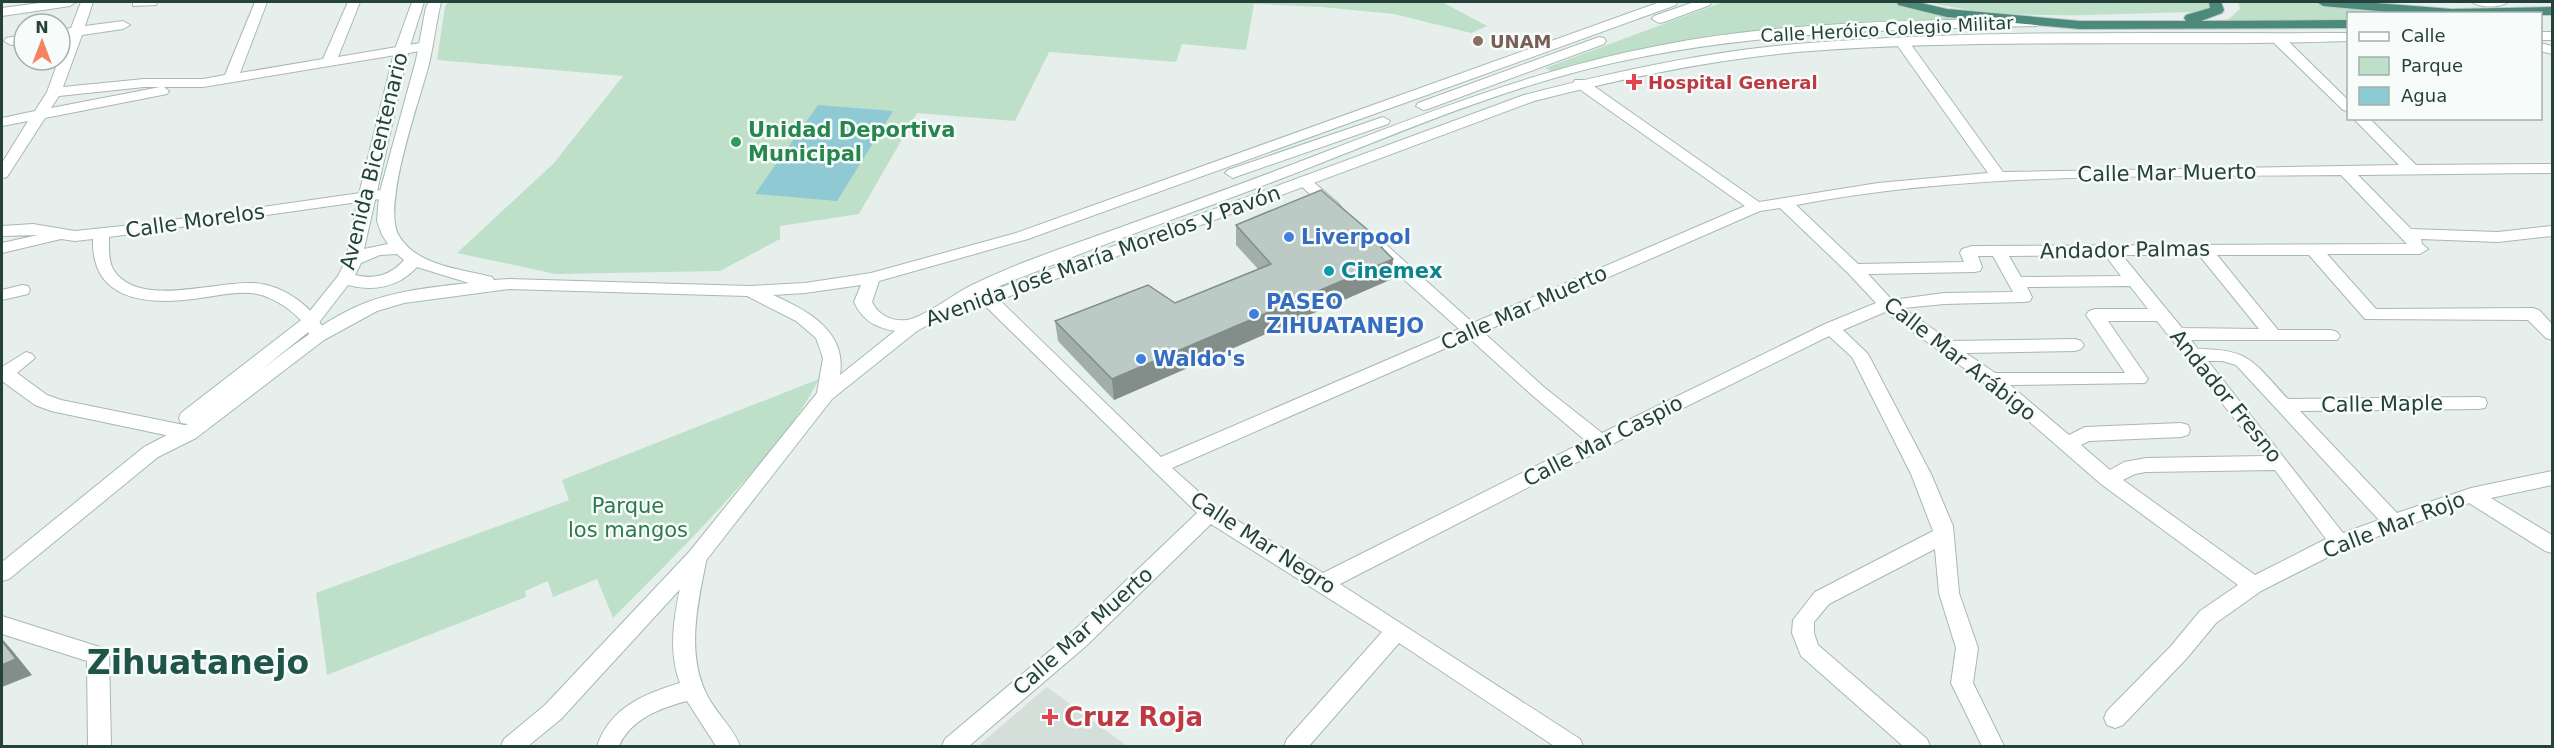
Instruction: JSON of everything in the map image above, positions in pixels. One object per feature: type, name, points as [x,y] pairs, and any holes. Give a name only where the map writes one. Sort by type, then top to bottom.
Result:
[{"type":"highway","points":[[1903,2],[1947,13],[2080,25],[2347,24]]},
{"type":"highway","points":[[1920,2],[1947,13]]},
{"type":"highway","points":[[2037,22],[2185,19],[2213,13],[2217,10],[2215,2]]},
{"type":"highway","points":[[2323,2],[2440,12]]},
{"type":"highway","points":[[2502,12],[2553,11]]},
{"type":"highway","points":[[2080,25],[2146,39]]},
{"type":"street","points":[[2,12],[70,2]]},
{"type":"street","points":[[2,174],[6,161],[54,92],[87,2]]},
{"type":"street","points":[[231,77],[261,2]]},
{"type":"street","points":[[329,61],[354,2]]},
{"type":"street","name":"Avenida Bicentenario","points":[[315,328],[354,260],[366,198],[402,49],[418,2]]},
{"type":"street","name":"Avenida Bicentenario","points":[[399,249],[385,220],[388,194],[435,2]]},
{"type":"street","points":[[1678,5],[1705,2]]},
{"type":"street","points":[[2478,2],[2502,2]]},
{"type":"street","name":"Avenida José María Morelos y Pavón","points":[[2,573],[151,452],[315,328],[371,307],[403,298],[509,284],[749,291],[805,288],[872,278],[1022,236],[1522,55],[1678,5]]},
{"type":"street","name":"Avenida José María Morelos y Pavón","points":[[921,266],[982,258],[1019,247],[1360,129],[1537,64],[1678,5]]},
{"type":"street","name":"Calle Heróico Colegio Militar","points":[[1561,72],[1657,50],[1743,36],[1851,27],[1963,26],[2037,22]]},
{"type":"street","points":[[72,32],[123,25]]},
{"type":"street","name":"Avenida José María Morelos y Pavón","points":[[983,293],[1305,182],[1529,98],[1580,83],[1745,54],[1809,46],[1902,42],[2347,37]]},
{"type":"street","points":[[2277,38],[2347,105]]},
{"type":"street","points":[[1902,42],[1997,175]]},
{"type":"street","points":[[2,122],[231,77],[426,46]]},
{"type":"street","points":[[1522,55],[1537,64]]},
{"type":"street","name":"Avenida José María Morelos y Pavón","points":[[911,327],[1075,250],[1287,172],[1406,124],[1561,72]]},
{"type":"street","points":[[54,92],[144,83],[203,83]]},
{"type":"street","points":[[1580,83],[1756,207],[1784,203]]},
{"type":"street","points":[[2362,120],[2412,169]]},
{"type":"street","points":[[1406,124],[1426,137]]},
{"type":"street","name":"Calle Mar Muerto","points":[[1784,203],[1833,192],[1997,175],[2552,169]]},
{"type":"street","points":[[2345,170],[2408,234],[2498,237],[2553,231]]},
{"type":"street","points":[[1305,182],[1342,215]]},
{"type":"street","name":"Calle Morelos","points":[[2,231],[33,229],[75,236],[388,194]]},
{"type":"street","name":"Calle Mar Arábigo","points":[[1784,203],[1854,269],[1887,305],[1991,379],[2108,479],[2254,585]]},
{"type":"street","name":"Calle Mar Muerto","points":[[1160,465],[1756,207]]},
{"type":"street","points":[[1360,231],[1539,392],[1599,441]]},
{"type":"street","points":[[101,233],[101,258],[105,270],[113,280],[130,292],[179,295],[234,289],[264,290],[300,312],[315,328]]},
{"type":"street","name":"Andador Palmas","points":[[1854,269],[1974,267],[1968,253],[1972,251],[2420,249],[2408,234]]},
{"type":"street","points":[[2,248],[60,235]]},
{"type":"street","points":[[354,260],[377,250],[399,249],[415,258],[468,278],[509,284]]},
{"type":"street","points":[[2313,249],[2371,315],[2534,314],[2553,334]]},
{"type":"street","points":[[2204,250],[2273,335]]},
{"type":"street","points":[[1998,251],[2014,282],[2133,281]]},
{"type":"street","name":"Andador Fresno","points":[[2111,252],[2280,463],[2339,542]]},
{"type":"street","points":[[345,278],[359,284],[388,281],[408,268],[415,258]]},
{"type":"street","points":[[872,278],[863,302],[870,315],[886,323],[911,327]]},
{"type":"street","name":"Calle Mar Caspio","points":[[1322,583],[1599,441],[1866,312],[1887,305],[1925,300],[2024,297],[2014,282]]},
{"type":"street","points":[[2,295],[21,290]]},
{"type":"street","points":[[749,291],[801,315],[823,336],[832,357],[826,395]]},
{"type":"street","name":"Calle Mar Negro","points":[[983,293],[1210,513],[1397,630],[1572,747]]},
{"type":"street","points":[[1991,379],[2139,380],[2095,315],[2161,315]]},
{"type":"street","points":[[1836,326],[1859,354],[1921,474],[1943,526],[1949,593],[1967,648],[1961,674],[1962,683],[1993,747]]},
{"type":"street","points":[[512,747],[553,712],[697,557],[826,395],[911,327]]},
{"type":"street","points":[[2178,334],[2331,336]]},
{"type":"street","points":[[1948,347],[2075,345]]},
{"type":"street","points":[[2194,355],[2223,355],[2242,361],[2286,405],[2394,523]]},
{"type":"street","points":[[26,357],[3,374],[41,400],[57,406],[181,431]]},
{"type":"street","name":"Calle Maple","points":[[2286,405],[2478,403]]},
{"type":"street","points":[[2066,445],[2085,434],[2181,430]]},
{"type":"street","points":[[2108,479],[2131,467],[2145,465],[2280,463]]},
{"type":"street","name":"Calle Mar Rojo","points":[[2115,718],[2179,652],[2208,617],[2254,585],[2339,542],[2471,495],[2553,478]]},
{"type":"street","points":[[2471,495],[2553,545]]},
{"type":"street","name":"Calle Mar Muerto","points":[[953,747],[1078,640],[1210,513]]},
{"type":"street","points":[[1919,747],[1809,650],[1803,633],[1804,620],[1822,598],[1944,535]]},
{"type":"street","points":[[697,557],[684,625],[684,659],[691,690],[710,724],[729,747]]},
{"type":"street","points":[[2,625],[98,655],[100,747]]},
{"type":"street","points":[[1295,747],[1397,630]]},
{"type":"street","points":[[608,747],[620,725],[636,710],[666,696],[691,690]]},
{"type":"shaded area","name":"Cruz Roja","points":[[1047,687],[1127,746],[978,746]]},
{"type":"green space","name":"Unidad Deportiva Municipal","points":[[448,2],[1442,2],[1487,26],[1471,33],[1394,14],[1254,4],[1246,50],[1182,44],[1176,62],[1049,52],[1015,121],[917,113],[859,214],[780,226],[780,239],[720,271],[556,274],[457,253],[554,163],[623,76],[437,60],[445,7]]},
{"type":"green space","points":[[1723,2],[1897,2],[1969,23],[1869,23],[1769,30],[1670,45],[1551,71],[1545,68]]},
{"type":"green space","points":[[1928,2],[2210,2],[2211,7],[2198,12],[2028,15],[1994,13]]},
{"type":"green space","points":[[2238,2],[2315,2],[2404,12],[2347,12],[2347,21],[2216,22],[2229,19],[2240,9]]},
{"type":"green space","name":"Parque los mangos","points":[[819,379],[795,419],[756,467],[698,532],[613,618],[597,579],[553,597],[548,581],[525,591],[526,597],[327,675],[316,593],[569,500],[562,480]]},
{"type":"water","points":[[818,105],[893,111],[837,201],[755,194]]},
{"type":"building","points":[[1321,190],[1383,243],[1381,247],[1393,259],[1112,379],[1055,321],[1148,285],[1175,303],[1271,264],[1236,225]]},
{"type":"building","points":[[2,641],[16,659],[2,665]]},
{"type":"place","name":"UNAM","points":[[1478,41]]},
{"type":"place","name":"Hospital General","points":[[1634,82]]},
{"type":"place","name":"Unidad Deportiva Municipal","points":[[736,142]]},
{"type":"place","name":"Liverpool","points":[[1289,237]]},
{"type":"place","name":"Cinemex","points":[[1329,271]]},
{"type":"place","name":"PASEO ZIHUATANEJO","points":[[1254,314]]},
{"type":"place","name":"Waldo's","points":[[1141,359]]},
{"type":"place","name":"Cruz Roja","points":[[1050,717]]},
{"type":"district","name":"Zihuatanejo","points":[[198,662]]}]
